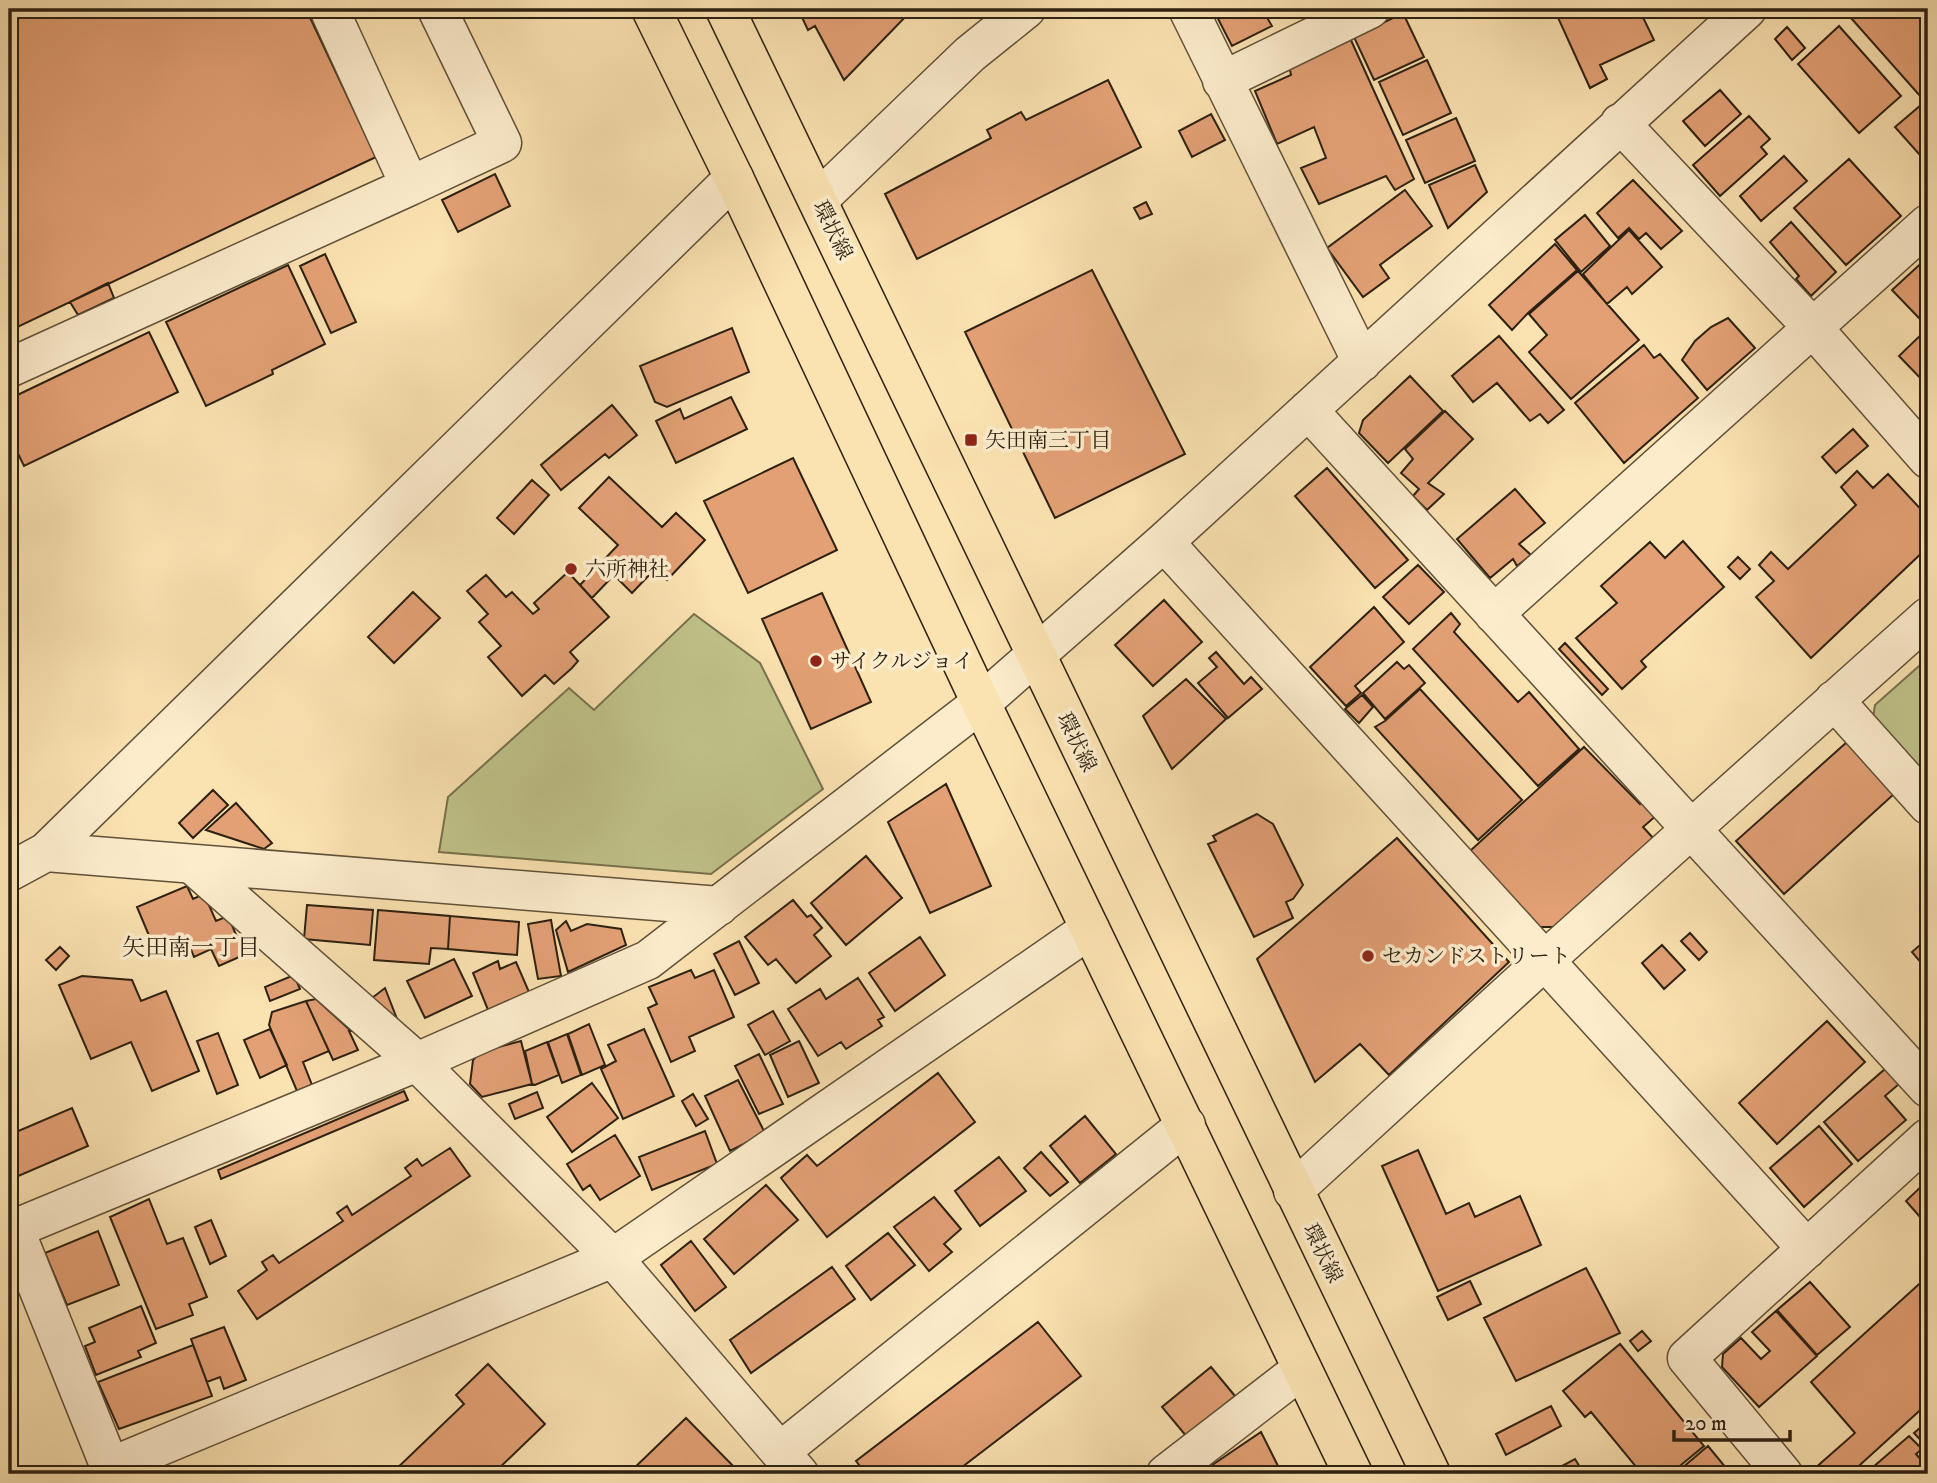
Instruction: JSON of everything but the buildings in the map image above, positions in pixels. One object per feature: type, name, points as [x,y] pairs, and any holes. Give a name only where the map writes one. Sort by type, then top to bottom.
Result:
[{"type":"main road","points":[[651,9],[734,178],[981,703],[1353,1474]]},
{"type":"main road","name":"環状線","points":[[725,9],[1431,1474]]},
{"type":"street","points":[[329,9],[411,186]]},
{"type":"street","points":[[9,368],[502,143],[437,9]]},
{"type":"street","points":[[818,200],[970,54],[1026,9]]},
{"type":"street","points":[[1188,9],[1362,362]]},
{"type":"street","points":[[1222,81],[1370,9]]},
{"type":"street","points":[[1090,929],[613,1258],[110,1467],[12,1229],[417,1062],[649,960],[981,703],[1164,542],[1747,9]]},
{"type":"street","points":[[1620,123],[1812,327],[1928,459]]},
{"type":"street","points":[[9,872],[46,852],[734,178]]},
{"type":"street","points":[[1494,614],[1928,224]]},
{"type":"street","points":[[1308,410],[1928,1088]]},
{"type":"street","points":[[1164,542],[1807,1249]]},
{"type":"street","points":[[1293,1191],[1544,961],[1928,617]]},
{"type":"street","points":[[1834,700],[1928,806]]},
{"type":"street","points":[[46,852],[719,906]]},
{"type":"street","points":[[192,864],[417,1062],[613,1258],[790,1463],[1186,1125]]},
{"type":"street","points":[[1783,1474],[1686,1358],[1928,1138]]},
{"type":"street","points":[[1166,1474],[1302,1369]]},
{"type":"green space","points":[[694,614],[760,663],[823,789],[711,874],[439,852],[448,797],[569,688],[594,710]]},
{"type":"green space","points":[[1928,658],[1928,781],[1873,718],[1875,705]]},
{"type":"place","name":"矢田南三丁目","points":[[971,440]]},
{"type":"place","name":"六所神社","points":[[571,569]]},
{"type":"place","name":"サイクルジョイ","points":[[816,661]]},
{"type":"place","name":"セカンドストリート","points":[[1368,956]]},
{"type":"district","name":"矢田南一丁目","points":[[191,947]]}]
